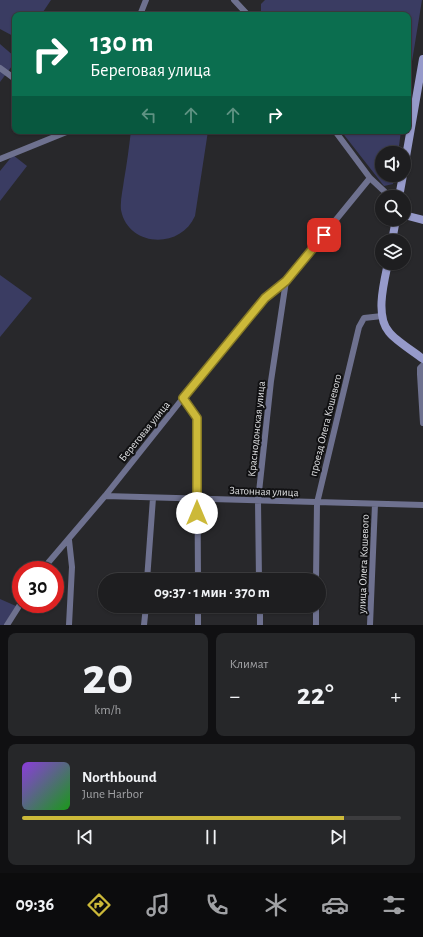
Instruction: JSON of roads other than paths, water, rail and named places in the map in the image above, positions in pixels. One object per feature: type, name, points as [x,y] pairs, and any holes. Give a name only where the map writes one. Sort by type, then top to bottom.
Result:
[{"type":"main road","points":[[411,128],[423,59]]},
{"type":"main road","points":[[408,146],[410,134]]},
{"type":"main road","points":[[411,217],[423,220]]},
{"type":"main road","points":[[387,270],[382,299],[382,316],[384,325],[389,333],[423,359]]},
{"type":"street","points":[[141,12],[146,0]]},
{"type":"street","points":[[234,0],[245,12]]},
{"type":"street","points":[[0,68],[12,77]]},
{"type":"street","points":[[0,159],[62,134]]},
{"type":"street","points":[[337,134],[370,178],[383,190]]},
{"type":"street","name":"Береговая улица","points":[[50,561],[105,496],[265,298],[286,281],[370,178]]},
{"type":"street","name":"Краснодонская улица","points":[[259,573],[258,501],[272,381],[286,281]]},
{"type":"street","name":"проезд Олега Кошевого","points":[[316,573],[317,503],[359,326],[364,318],[382,316]]},
{"type":"street","points":[[423,365],[420,368],[423,423]]},
{"type":"street","points":[[183,398],[197,418],[198,573]]},
{"type":"street","name":"Затонная улица","points":[[105,496],[197,500],[423,505]]},
{"type":"street","points":[[148,573],[153,498]]},
{"type":"street","name":"улица Олега Кошевого","points":[[370,625],[375,504]]},
{"type":"street","points":[[69,540],[72,567],[69,625]]},
{"type":"street","points":[[8,625],[15,613]]},
{"type":"street","points":[[144,625],[145,613]]},
{"type":"street","points":[[198,613],[198,625]]},
{"type":"street","points":[[260,613],[260,625]]},
{"type":"street","points":[[316,613],[316,625]]}]
